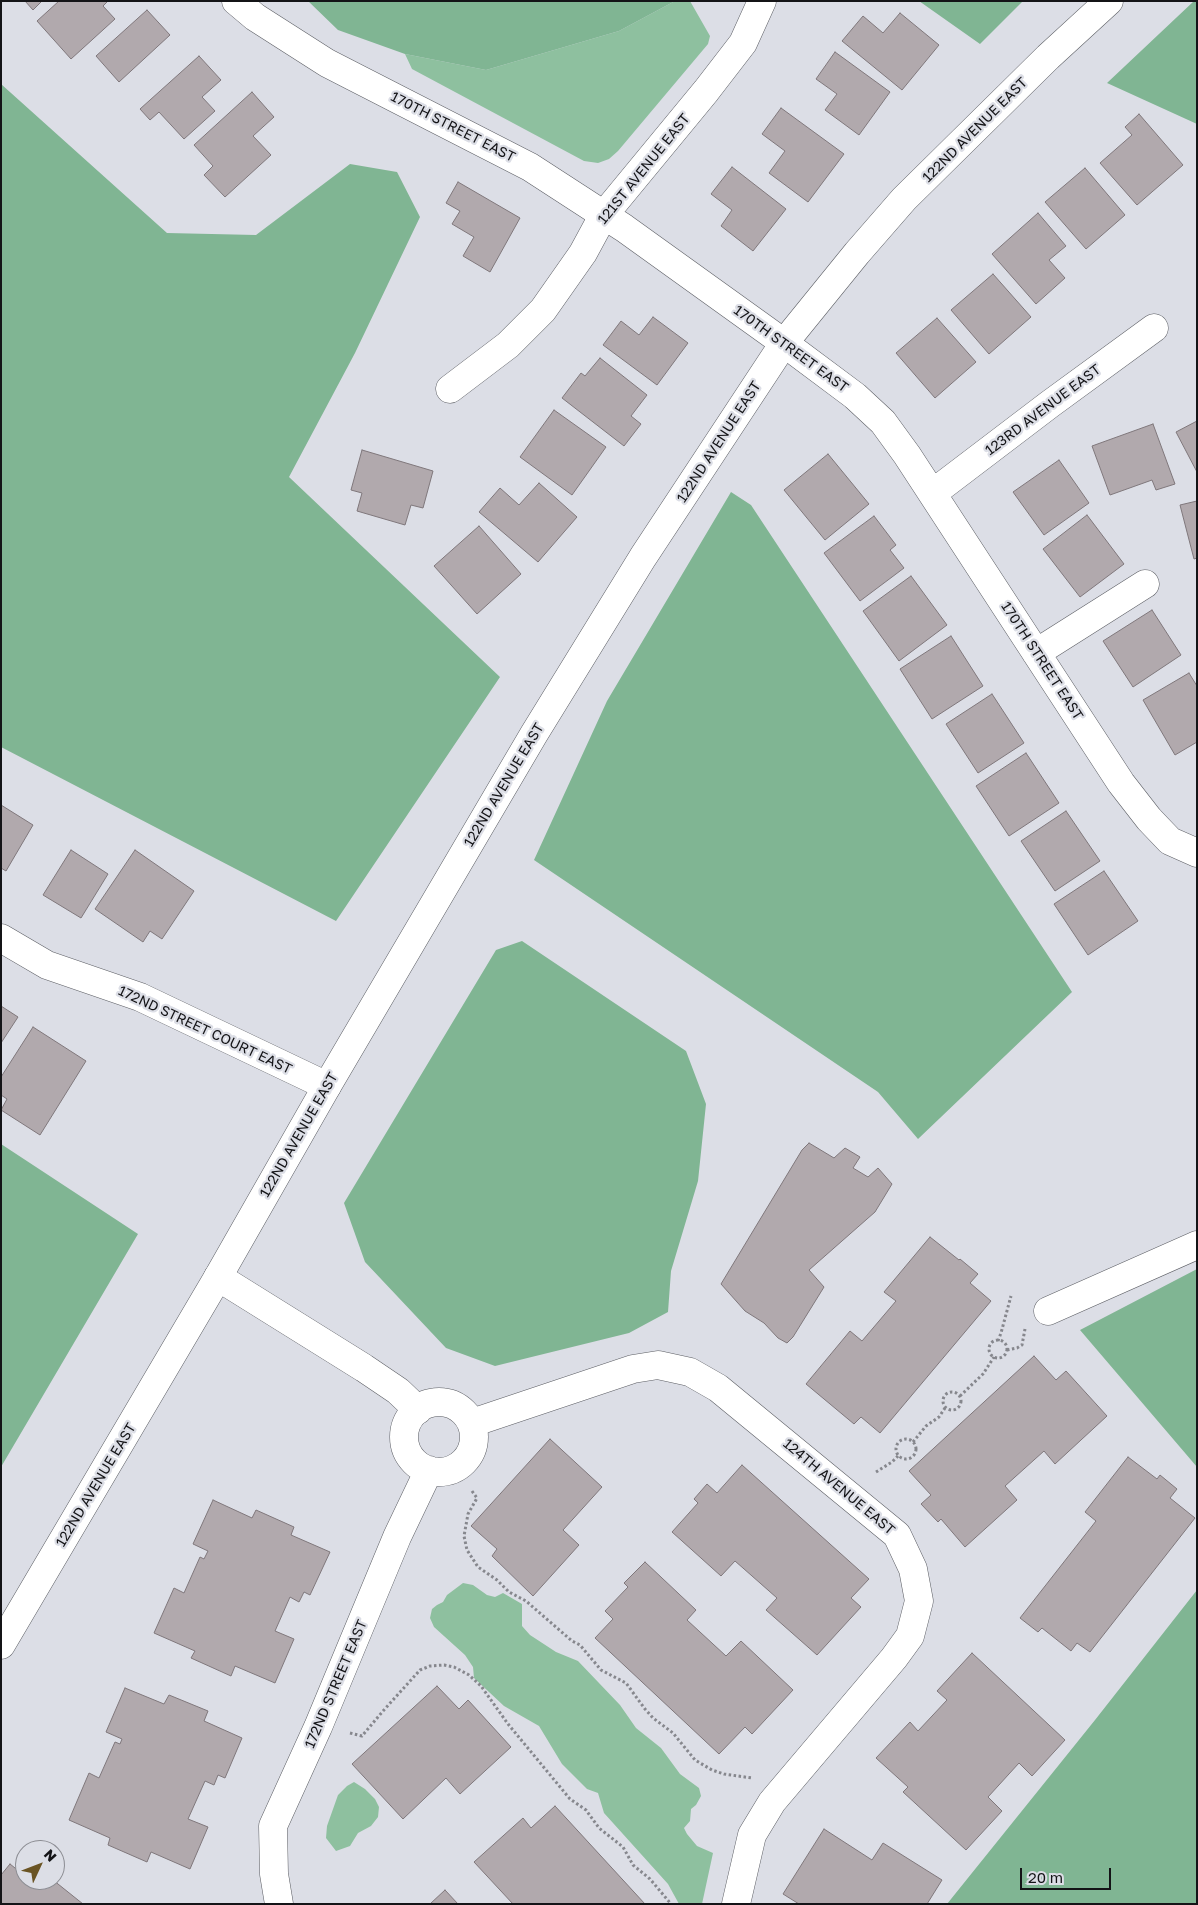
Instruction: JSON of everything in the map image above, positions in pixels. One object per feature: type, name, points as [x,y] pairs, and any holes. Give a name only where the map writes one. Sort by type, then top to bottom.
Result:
[{"type":"street","name":"170TH STREET EAST","points":[[236,1],[255,17],[327,63],[530,167],[624,228],[855,396],[883,422],[933,494],[1121,783],[1149,819],[1170,841],[1197,853]]},
{"type":"street","name":"121ST AVENUE EAST","points":[[450,389],[508,345],[543,310],[583,253],[603,216],[743,43],[762,1]]},
{"type":"street","name":"122ND AVENUE EAST","points":[[1,1645],[218,1277],[326,1086],[529,742],[643,557],[784,343],[857,253],[904,199],[1048,57],[1109,1]]},
{"type":"street","name":"123RD AVENUE EAST","points":[[933,494],[1050,404],[1154,328]]},
{"type":"street","points":[[1036,653],[1145,584]]},
{"type":"street","name":"172ND STREET COURT EAST","points":[[1,938],[47,965],[140,997],[326,1086]]},
{"type":"street","points":[[1037,1317],[1197,1245]]},
{"type":"street","points":[[218,1277],[364,1368],[398,1391],[418,1410]]},
{"type":"street","name":"124TH AVENUE EAST","points":[[472,1423],[633,1369],[658,1365],[690,1372],[718,1388],[898,1535],[913,1569],[919,1601],[910,1636],[894,1658],[772,1802],[752,1834],[736,1904]]},
{"type":"street","points":[[433,1402],[445,1402],[456,1406],[465,1413],[472,1423],[474,1434],[473,1446],[469,1456],[451,1470],[440,1472],[429,1470],[419,1465],[411,1457],[406,1447],[404,1435],[412,1413],[422,1406],[433,1402]]},
{"type":"street","name":"172ND STREET EAST","points":[[280,1904],[274,1874],[274,1826],[318,1728],[397,1537],[429,1470]]},
{"type":"path","points":[[998,1341],[1011,1296]]},
{"type":"path","points":[[994,1357],[1002,1357],[1007,1350],[1018,1348],[1022,1345],[1037,1317]]},
{"type":"path","points":[[994,1357],[990,1352],[993,1342],[998,1341],[1005,1344],[1007,1350]]},
{"type":"path","points":[[960,1396],[983,1374],[994,1357]]},
{"type":"path","points":[[912,1442],[926,1426],[939,1417],[945,1408],[943,1399],[947,1394],[955,1392],[960,1396],[962,1402],[959,1408],[954,1411],[945,1408]]},
{"type":"path","points":[[906,1439],[916,1447],[913,1456],[904,1459],[898,1456],[896,1450],[900,1441],[906,1439]]},
{"type":"path","points":[[876,1472],[898,1456]]},
{"type":"path","points":[[472,1491],[477,1498],[468,1514],[464,1536],[467,1550],[478,1567],[497,1580],[509,1592],[526,1601],[572,1641],[580,1645],[601,1670],[626,1683],[644,1708],[653,1718],[673,1733],[680,1744],[695,1760],[712,1770],[724,1774],[752,1778]]},
{"type":"path","points":[[350,1733],[362,1736],[420,1670],[430,1666],[444,1665],[454,1667],[468,1675],[481,1686],[508,1724],[570,1798],[586,1810],[599,1828],[623,1847],[633,1865],[650,1879],[671,1904]]},
{"type":"green space","points":[[308,1],[675,1],[619,31],[486,70],[405,54],[338,30]]},
{"type":"green space","points":[[675,1],[690,1],[710,36],[708,44],[618,151],[609,159],[598,163],[584,161],[412,69],[405,54],[486,70],[619,31]]},
{"type":"green space","points":[[919,1],[1023,1],[980,44]]},
{"type":"green space","points":[[1194,1],[1197,1],[1197,124],[1107,83]]},
{"type":"green space","points":[[1,84],[167,233],[256,235],[350,164],[397,172],[420,217],[355,353],[289,477],[500,677],[336,921],[1,747]]},
{"type":"green space","points":[[731,492],[751,505],[1072,992],[918,1139],[878,1092],[534,860],[607,701]]},
{"type":"green space","points":[[522,941],[686,1051],[706,1104],[698,1181],[671,1271],[668,1312],[629,1333],[495,1366],[446,1348],[365,1262],[344,1203],[496,950]]},
{"type":"green space","points":[[1,1144],[138,1234],[1,1467]]},
{"type":"green space","points":[[1197,1269],[1197,1467],[1080,1330]]},
{"type":"green space","points":[[463,1583],[473,1585],[487,1595],[495,1597],[503,1593],[522,1604],[522,1626],[530,1635],[556,1652],[578,1661],[620,1705],[636,1728],[661,1748],[680,1774],[699,1788],[701,1796],[696,1805],[691,1809],[690,1821],[684,1828],[697,1846],[713,1853],[702,1904],[679,1904],[668,1884],[604,1813],[598,1793],[587,1789],[562,1764],[539,1726],[504,1706],[474,1678],[473,1667],[465,1655],[434,1627],[430,1618],[432,1609],[443,1602],[447,1595]]},
{"type":"green space","points":[[1197,1590],[1197,1904],[947,1904],[1095,1720]]},
{"type":"green space","points":[[354,1782],[375,1799],[379,1807],[378,1817],[371,1826],[358,1833],[350,1846],[336,1851],[326,1838],[327,1826],[338,1795]]},
{"type":"building","points":[[25,1],[42,1],[33,10]]},
{"type":"building","points":[[59,1],[108,1],[103,6],[115,19],[71,59],[37,21]]},
{"type":"building","points":[[147,10],[170,35],[119,82],[96,56]]},
{"type":"building","points":[[900,13],[939,45],[902,90],[842,41],[863,16],[883,33]]},
{"type":"building","points":[[835,52],[890,92],[859,135],[825,110],[837,94],[816,79]]},
{"type":"building","points":[[199,56],[221,80],[202,97],[215,111],[184,139],[159,112],[150,120],[140,109]]},
{"type":"building","points":[[252,92],[274,117],[253,136],[271,155],[225,197],[204,175],[213,166],[194,145]]},
{"type":"building","points":[[781,108],[844,154],[808,202],[769,173],[785,151],[762,134]]},
{"type":"building","points":[[1139,114],[1183,165],[1137,205],[1100,163],[1132,135],[1125,127]]},
{"type":"building","points":[[732,167],[786,209],[753,251],[721,226],[732,210],[711,194]]},
{"type":"building","points":[[1085,168],[1125,215],[1086,249],[1045,202]]},
{"type":"building","points":[[458,182],[520,218],[490,272],[463,256],[474,237],[452,224],[460,211],[446,203]]},
{"type":"building","points":[[1038,213],[1066,246],[1049,260],[1065,278],[1036,304],[992,254]]},
{"type":"building","points":[[993,274],[1031,317],[989,354],[951,310]]},
{"type":"building","points":[[653,317],[688,343],[657,385],[603,345],[621,321],[639,335]]},
{"type":"building","points":[[937,318],[976,362],[935,398],[896,353]]},
{"type":"building","points":[[600,358],[647,395],[631,416],[641,424],[624,446],[562,398],[581,373],[585,376]]},
{"type":"building","points":[[554,410],[606,447],[572,495],[520,457]]},
{"type":"building","points":[[1197,421],[1197,472],[1176,432]]},
{"type":"building","points":[[1153,424],[1175,484],[1156,490],[1152,480],[1110,495],[1092,446]]},
{"type":"building","points":[[362,450],[433,471],[423,508],[411,505],[405,525],[357,511],[362,493],[351,490]]},
{"type":"building","points":[[828,454],[869,504],[825,540],[784,490]]},
{"type":"building","points":[[1059,460],[1089,503],[1044,535],[1013,492]]},
{"type":"building","points":[[539,483],[577,517],[538,562],[479,512],[500,488],[519,505]]},
{"type":"building","points":[[1197,501],[1197,558],[1194,559],[1180,505]]},
{"type":"building","points":[[1087,515],[1124,564],[1080,597],[1043,549]]},
{"type":"building","points":[[874,516],[896,545],[890,550],[904,568],[860,601],[824,553]]},
{"type":"building","points":[[479,526],[521,574],[477,614],[434,566]]},
{"type":"building","points":[[911,576],[947,625],[899,661],[863,611]]},
{"type":"building","points":[[1152,610],[1181,655],[1133,687],[1103,641]]},
{"type":"building","points":[[951,636],[983,686],[932,719],[900,669]]},
{"type":"building","points":[[1189,673],[1197,686],[1197,742],[1175,755],[1143,700]]},
{"type":"building","points":[[992,694],[1024,743],[978,773],[946,724]]},
{"type":"building","points":[[1026,753],[1059,803],[1009,836],[976,786]]},
{"type":"building","points":[[1,805],[33,825],[6,871],[1,868]]},
{"type":"building","points":[[1066,811],[1100,861],[1055,891],[1021,841]]},
{"type":"building","points":[[71,850],[108,874],[81,918],[43,895]]},
{"type":"building","points":[[135,850],[194,891],[162,939],[150,931],[143,942],[95,909]]},
{"type":"building","points":[[1104,871],[1138,921],[1088,955],[1054,904]]},
{"type":"building","points":[[1,1006],[18,1017],[1,1043]]},
{"type":"building","points":[[33,1027],[86,1061],[40,1135],[1,1110],[7,1099],[1,1095],[1,1077]]},
{"type":"building","points":[[809,1143],[834,1158],[845,1148],[860,1157],[853,1168],[868,1177],[878,1168],[892,1184],[875,1212],[809,1270],[824,1287],[793,1337],[787,1343],[778,1338],[764,1323],[745,1311],[721,1284],[802,1150]]},
{"type":"building","points":[[930,1237],[978,1274],[970,1283],[991,1301],[880,1433],[861,1417],[854,1424],[806,1384],[850,1331],[862,1341],[896,1301],[884,1292]]},
{"type":"building","points":[[1034,1356],[1056,1380],[1066,1371],[1107,1416],[1055,1464],[1044,1451],[1005,1486],[1017,1500],[965,1547],[941,1519],[938,1522],[921,1504],[931,1495],[909,1471]]},
{"type":"building","points":[[550,1439],[602,1487],[563,1530],[579,1545],[533,1596],[492,1556],[497,1549],[471,1526]]},
{"type":"building","points":[[1128,1457],[1157,1479],[1160,1475],[1177,1489],[1170,1498],[1195,1518],[1090,1652],[1077,1643],[1071,1651],[1042,1628],[1038,1632],[1020,1618],[1096,1521],[1085,1512]]},
{"type":"building","points":[[742,1465],[869,1579],[851,1598],[861,1607],[817,1655],[766,1610],[777,1598],[735,1561],[721,1576],[672,1532],[698,1503],[694,1499],[707,1484],[717,1493]]},
{"type":"building","points":[[213,1500],[252,1518],[256,1510],[294,1527],[291,1535],[330,1552],[310,1595],[304,1592],[299,1602],[290,1597],[275,1631],[294,1639],[275,1683],[235,1666],[231,1676],[191,1658],[195,1651],[154,1633],[174,1588],[184,1593],[200,1557],[204,1559],[208,1551],[193,1544]]},
{"type":"building","points":[[645,1562],[696,1610],[687,1620],[726,1656],[741,1641],[793,1690],[752,1734],[745,1727],[719,1754],[595,1638],[613,1619],[605,1611],[628,1587],[624,1583]]},
{"type":"building","points":[[972,1653],[1065,1740],[1032,1776],[1019,1763],[988,1797],[1002,1811],[966,1850],[903,1792],[908,1787],[876,1758],[910,1722],[918,1731],[947,1700],[937,1691]]},
{"type":"building","points":[[437,1686],[459,1709],[468,1700],[511,1747],[460,1794],[446,1778],[403,1819],[352,1764]]},
{"type":"building","points":[[125,1688],[164,1704],[169,1695],[208,1711],[204,1721],[242,1738],[225,1778],[218,1775],[214,1785],[205,1781],[188,1819],[208,1827],[190,1869],[151,1852],[147,1862],[108,1845],[110,1838],[69,1820],[89,1773],[99,1778],[115,1742],[120,1744],[122,1739],[106,1732]]},
{"type":"building","points":[[555,1806],[645,1904],[513,1904],[474,1862],[523,1818],[531,1828]]},
{"type":"building","points":[[824,1829],[872,1860],[883,1843],[942,1880],[927,1904],[799,1904],[783,1894]]},
{"type":"building","points":[[10,1864],[15,1868],[15,1890],[65,1890],[83,1904],[1,1904],[1,1875]]},
{"type":"building","points":[[445,1890],[458,1904],[430,1904]]}]
